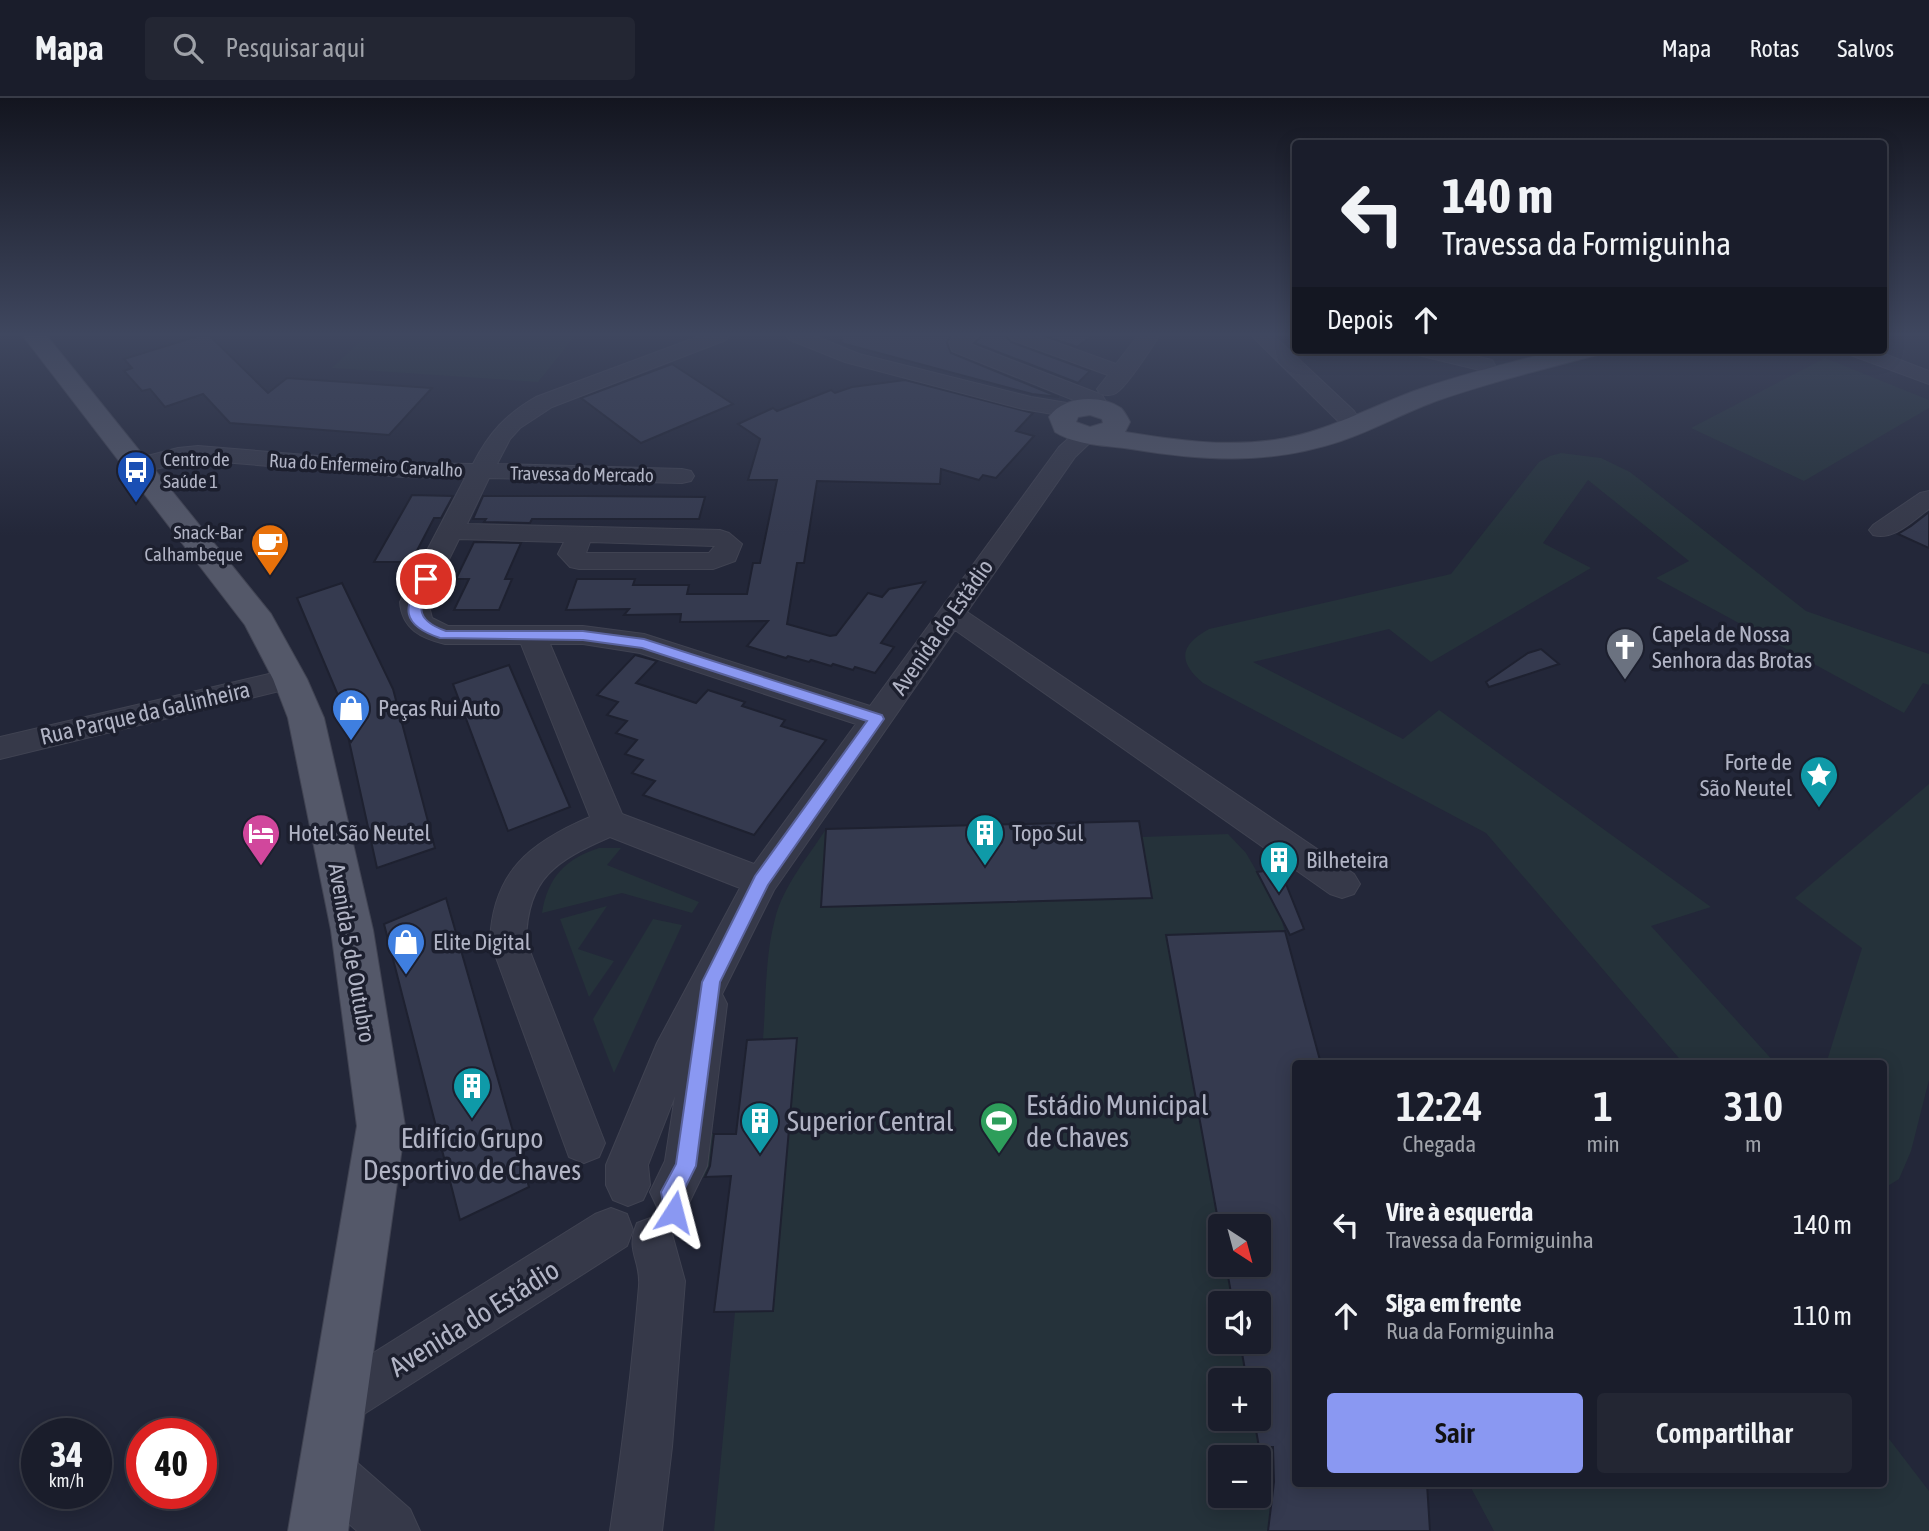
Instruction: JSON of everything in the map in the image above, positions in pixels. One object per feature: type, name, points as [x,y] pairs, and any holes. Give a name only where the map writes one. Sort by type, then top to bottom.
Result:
[{"type":"main road","name":"Avenida 5 de Outubro","points":[[87,403],[259,621],[290,679],[306,718],[352,930],[381,1126],[318,1531]]},
{"type":"main road","points":[[1090,415],[1161,437],[1220,442],[1287,435],[1346,416],[1376,403]]},
{"type":"main road","points":[[1090,415],[1188,450],[1231,452],[1276,448],[1331,435],[1411,403]]},
{"type":"street","name":"Rua do Enfermeiro Carvalho","points":[[136,467],[178,455],[198,453],[403,470],[481,471],[503,430],[519,416],[542,403]]},
{"type":"street","points":[[1027,403],[1090,415]]},
{"type":"street","points":[[1067,403],[1090,415]]},
{"type":"street","points":[[1079,403],[1090,415]]},
{"type":"street","name":"Avenida do Estádio","points":[[632,1235],[609,1222],[611,1206],[628,1185],[627,1165],[671,1056],[761,881],[1099,403]]},
{"type":"street","points":[[1332,403],[1346,416]]},
{"type":"street","name":"Travessa do Mercado","points":[[481,471],[682,476]]},
{"type":"street","points":[[481,471],[414,602],[414,615],[426,628],[445,635],[583,635],[644,644],[877,719]]},
{"type":"street","points":[[1882,530],[1929,498]]},
{"type":"street","points":[[451,531],[581,534],[720,538],[729,544],[726,555],[713,561],[579,561],[571,554],[581,534]]},
{"type":"street","points":[[951,614],[1342,884]]},
{"type":"street","points":[[531,635],[609,823]]},
{"type":"street","name":"Rua Parque da Galinheira","points":[[0,748],[290,679]]},
{"type":"street","points":[[584,1143],[508,941],[507,917],[518,888],[533,867],[551,850],[609,823],[761,881]]},
{"type":"street","name":"Avenida do Estádio","points":[[336,1404],[632,1235],[662,1232],[674,1212],[672,1192],[686,1166],[711,982]]},
{"type":"street","points":[[628,1185],[648,1179],[657,1180],[672,1192]]},
{"type":"street","points":[[632,1235],[662,1281],[647,1447],[636,1531]]},
{"type":"street","points":[[327,1470],[394,1531]]},
{"type":"shaded area","points":[[1739,403],[1929,403],[1929,408],[1804,481],[1691,428]]},
{"type":"shaded area","points":[[1561,453],[1601,458],[1630,472],[1806,611],[1929,654],[1929,685],[1923,683],[1904,713],[1656,578],[1689,561],[1588,480],[1543,543],[1591,568],[1431,662],[1389,629],[1253,662],[1403,739],[1439,710],[1711,907],[1651,926],[1772,1060],[1681,1060],[1486,833],[1203,683],[1189,668],[1186,660],[1185,654],[1192,641],[1209,629],[1451,574],[1539,462]]},
{"type":"shaded area","points":[[1929,784],[1929,1080],[1911,1151],[1899,1179],[1887,1186],[1887,1060],[1827,1060],[1862,948],[1795,898]]},
{"type":"shaded area","name":"Estádio Municipal de Chaves","points":[[1139,821],[1142,837],[1228,834],[1246,853],[1257,872],[1280,869],[1299,915],[1281,918],[1320,1060],[1292,1060],[1292,1487],[1427,1487],[1430,1531],[714,1531],[735,1312],[714,1312],[731,1177],[700,1177],[706,1134],[736,1133],[747,1040],[763,1039],[772,933],[779,907],[790,883],[826,829]]},
{"type":"shaded area","points":[[599,848],[621,848],[607,865],[699,902],[692,913],[622,893],[542,913],[549,889],[560,871],[587,852]]},
{"type":"shaded area","points":[[607,906],[578,949],[614,961],[589,997],[560,919]]},
{"type":"shaded area","points":[[653,919],[682,925],[614,1073],[593,1019]]},
{"type":"shaded area","points":[[1887,1436],[1929,1491],[1929,1531],[1494,1531],[1471,1487],[1887,1487]]},
{"type":"building","points":[[162,403],[177,403],[165,407]]},
{"type":"building","points":[[211,403],[418,403],[389,435],[230,423]]},
{"type":"building","points":[[587,403],[733,404],[641,443]]},
{"type":"building","points":[[798,403],[994,403],[1033,413],[1016,431],[1034,436],[996,478],[983,475],[979,480],[941,469],[940,484],[817,481],[804,563],[797,563],[787,624],[830,636],[836,635],[868,593],[882,597],[889,589],[925,582],[881,643],[894,647],[875,673],[855,667],[853,670],[811,660],[809,662],[788,656],[786,658],[747,646],[768,621],[680,622],[681,614],[624,615],[629,609],[566,610],[577,579],[635,579],[633,585],[689,585],[687,594],[747,594],[753,563],[760,563],[777,480],[748,480],[760,439],[738,424],[773,408],[777,411]]},
{"type":"building","points":[[412,495],[453,496],[441,518],[434,518],[411,562],[374,562]]},
{"type":"building","points":[[483,496],[705,497],[699,519],[532,519],[530,523],[484,522],[486,519],[473,519]]},
{"type":"building","points":[[1929,512],[1929,548],[1898,534],[1911,526]]},
{"type":"building","points":[[474,542],[521,543],[505,579],[512,579],[499,610],[454,610],[469,579],[456,579]]},
{"type":"building","points":[[342,583],[393,689],[435,848],[377,868],[346,727],[351,726],[297,598]]},
{"type":"building","points":[[1541,649],[1559,664],[1489,687],[1486,682],[1528,653]]},
{"type":"building","points":[[635,655],[657,661],[636,683],[696,703],[708,690],[745,702],[742,706],[785,720],[781,726],[826,740],[754,835],[643,795],[655,781],[632,773],[643,760],[625,754],[637,740],[616,733],[627,721],[607,715],[618,702],[597,695]]},
{"type":"building","points":[[509,665],[570,807],[508,831],[453,684]]},
{"type":"building","name":"Topo Sul","points":[[1139,821],[1152,898],[821,907],[826,829]]},
{"type":"building","name":"Bilheteira","points":[[1280,869],[1304,929],[1290,935],[1257,872]]},
{"type":"building","name":"Edifício Grupo Desportivo de Chaves","points":[[446,898],[529,1187],[460,1220],[384,924]]},
{"type":"building","points":[[1285,931],[1320,1060],[1292,1060],[1292,1487],[1427,1487],[1430,1531],[1268,1531],[1274,1482],[1273,1447],[1259,1445],[1256,1431],[1271,1431],[1271,1368],[1245,1368],[1242,1354],[1271,1354],[1271,1291],[1231,1291],[1228,1278],[1271,1277],[1271,1214],[1217,1214],[1166,935]]},
{"type":"building","name":"Superior Central","points":[[797,1038],[773,1311],[714,1312],[731,1176],[705,1177],[710,1166],[714,1134],[736,1134],[747,1040]]},
{"type":"place","name":"Centro de Saúde 1","points":[[136,504]]},
{"type":"place","name":"Snack-Bar Calhambeque","points":[[270,577]]},
{"type":"place","name":"Capela de Nossa Senhora das Brotas","points":[[1625,681]]},
{"type":"place","name":"Peças Rui Auto","points":[[351,742]]},
{"type":"place","name":"Forte de São Neutel","points":[[1819,809]]},
{"type":"place","name":"Hotel São Neutel","points":[[261,867]]},
{"type":"place","name":"Topo Sul","points":[[985,867]]},
{"type":"place","name":"Bilheteira","points":[[1279,894]]},
{"type":"place","name":"Elite Digital","points":[[406,976]]},
{"type":"place","name":"Edifício Grupo Desportivo de Chaves","points":[[472,1120]]},
{"type":"place","name":"Superior Central","points":[[760,1155]]},
{"type":"place","name":"Estádio Municipal de Chaves","points":[[999,1155]]},
{"type":"route","points":[[426,579],[414,602],[414,615],[426,628],[445,635],[583,635],[644,644],[877,719],[761,881],[711,982],[686,1166],[672,1192],[674,1212]]}]
